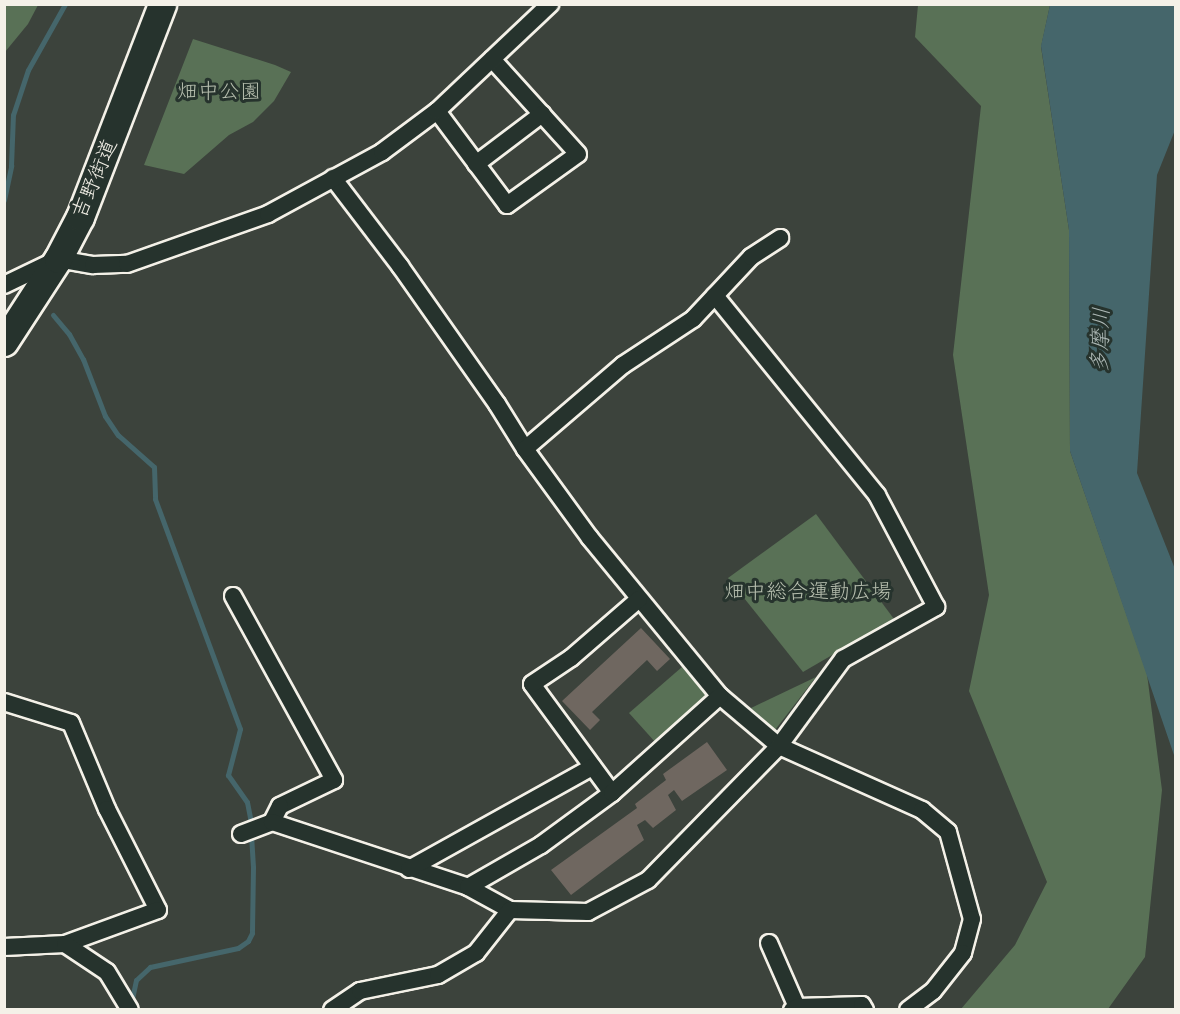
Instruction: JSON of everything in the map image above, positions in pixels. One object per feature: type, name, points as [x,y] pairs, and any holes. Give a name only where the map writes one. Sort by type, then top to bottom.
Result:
[{"type":"main road","name":"吉野街道","points":[[4,342],[58,260],[80,217],[162,4]]},
{"type":"street","points":[[4,285],[58,260],[93,265],[127,264],[268,214],[382,152],[437,111],[550,4]]},
{"type":"street","points":[[437,111],[507,205],[578,154],[492,59]]},
{"type":"street","points":[[476,164],[542,114]]},
{"type":"street","points":[[333,178],[406,275],[497,404],[525,449],[590,538],[720,696],[779,746],[922,810],[948,832],[972,919],[963,953],[933,991],[908,1010]]},
{"type":"street","points":[[525,449],[623,365],[693,319],[752,257],[780,238]]},
{"type":"street","points":[[241,834],[272,822],[468,887],[510,910],[588,912],[648,880],[779,746],[843,659],[936,607],[877,495],[715,296]]},
{"type":"street","points":[[233,596],[334,780],[280,806],[272,822]]},
{"type":"street","points":[[612,793],[532,684],[571,658],[639,599]]},
{"type":"street","points":[[468,887],[542,845],[612,793],[720,696]]},
{"type":"street","points":[[4,702],[71,723],[107,808],[158,910],[65,944],[4,947]]},
{"type":"street","points":[[409,869],[592,767]]},
{"type":"street","points":[[332,1010],[360,991],[438,975],[476,953],[510,910]]},
{"type":"street","points":[[769,943],[794,1008],[862,1005],[865,1010]]},
{"type":"street","points":[[65,944],[107,972],[126,1003]]},
{"type":"green space","points":[[5,4],[38,5],[28,24],[5,52]]},
{"type":"green space","points":[[918,5],[1050,5],[1041,47],[1069,230],[1070,451],[1147,674],[1162,790],[1145,957],[1108,1009],[961,1009],[1015,945],[1047,882],[969,691],[989,595],[953,355],[981,106],[915,37]]},
{"type":"green space","name":"畑中公園","points":[[193,39],[291,72],[274,101],[253,122],[229,135],[184,174],[144,165]]},
{"type":"green space","name":"畑中総合運動広場","points":[[816,514],[894,619],[803,672],[728,578]]},
{"type":"green space","points":[[682,667],[708,697],[656,743],[629,713]]},
{"type":"green space","points":[[816,677],[775,730],[751,708]]},
{"type":"water","name":"多摩川","points":[[1050,5],[1175,5],[1175,130],[1157,175],[1137,473],[1175,569],[1175,758],[1070,451],[1069,230],[1041,46]]},
{"type":"building","points":[[641,628],[670,659],[657,671],[647,660],[592,712],[600,720],[590,730],[562,701]]},
{"type":"building","points":[[707,742],[727,770],[682,801],[674,790],[668,795],[676,810],[653,828],[645,820],[637,825],[644,840],[571,895],[551,870],[637,808],[635,804],[666,780],[663,774]]},
{"type":"waterway","points":[[4,200],[11,166],[13,115],[28,70],[65,4]]},
{"type":"waterway","points":[[53,315],[69,334],[83,359],[105,416],[118,435],[154,467],[155,499],[240,729],[228,775],[247,802],[250,818],[253,867],[252,933],[248,941],[238,948],[150,967],[136,980],[131,1004]]}]
